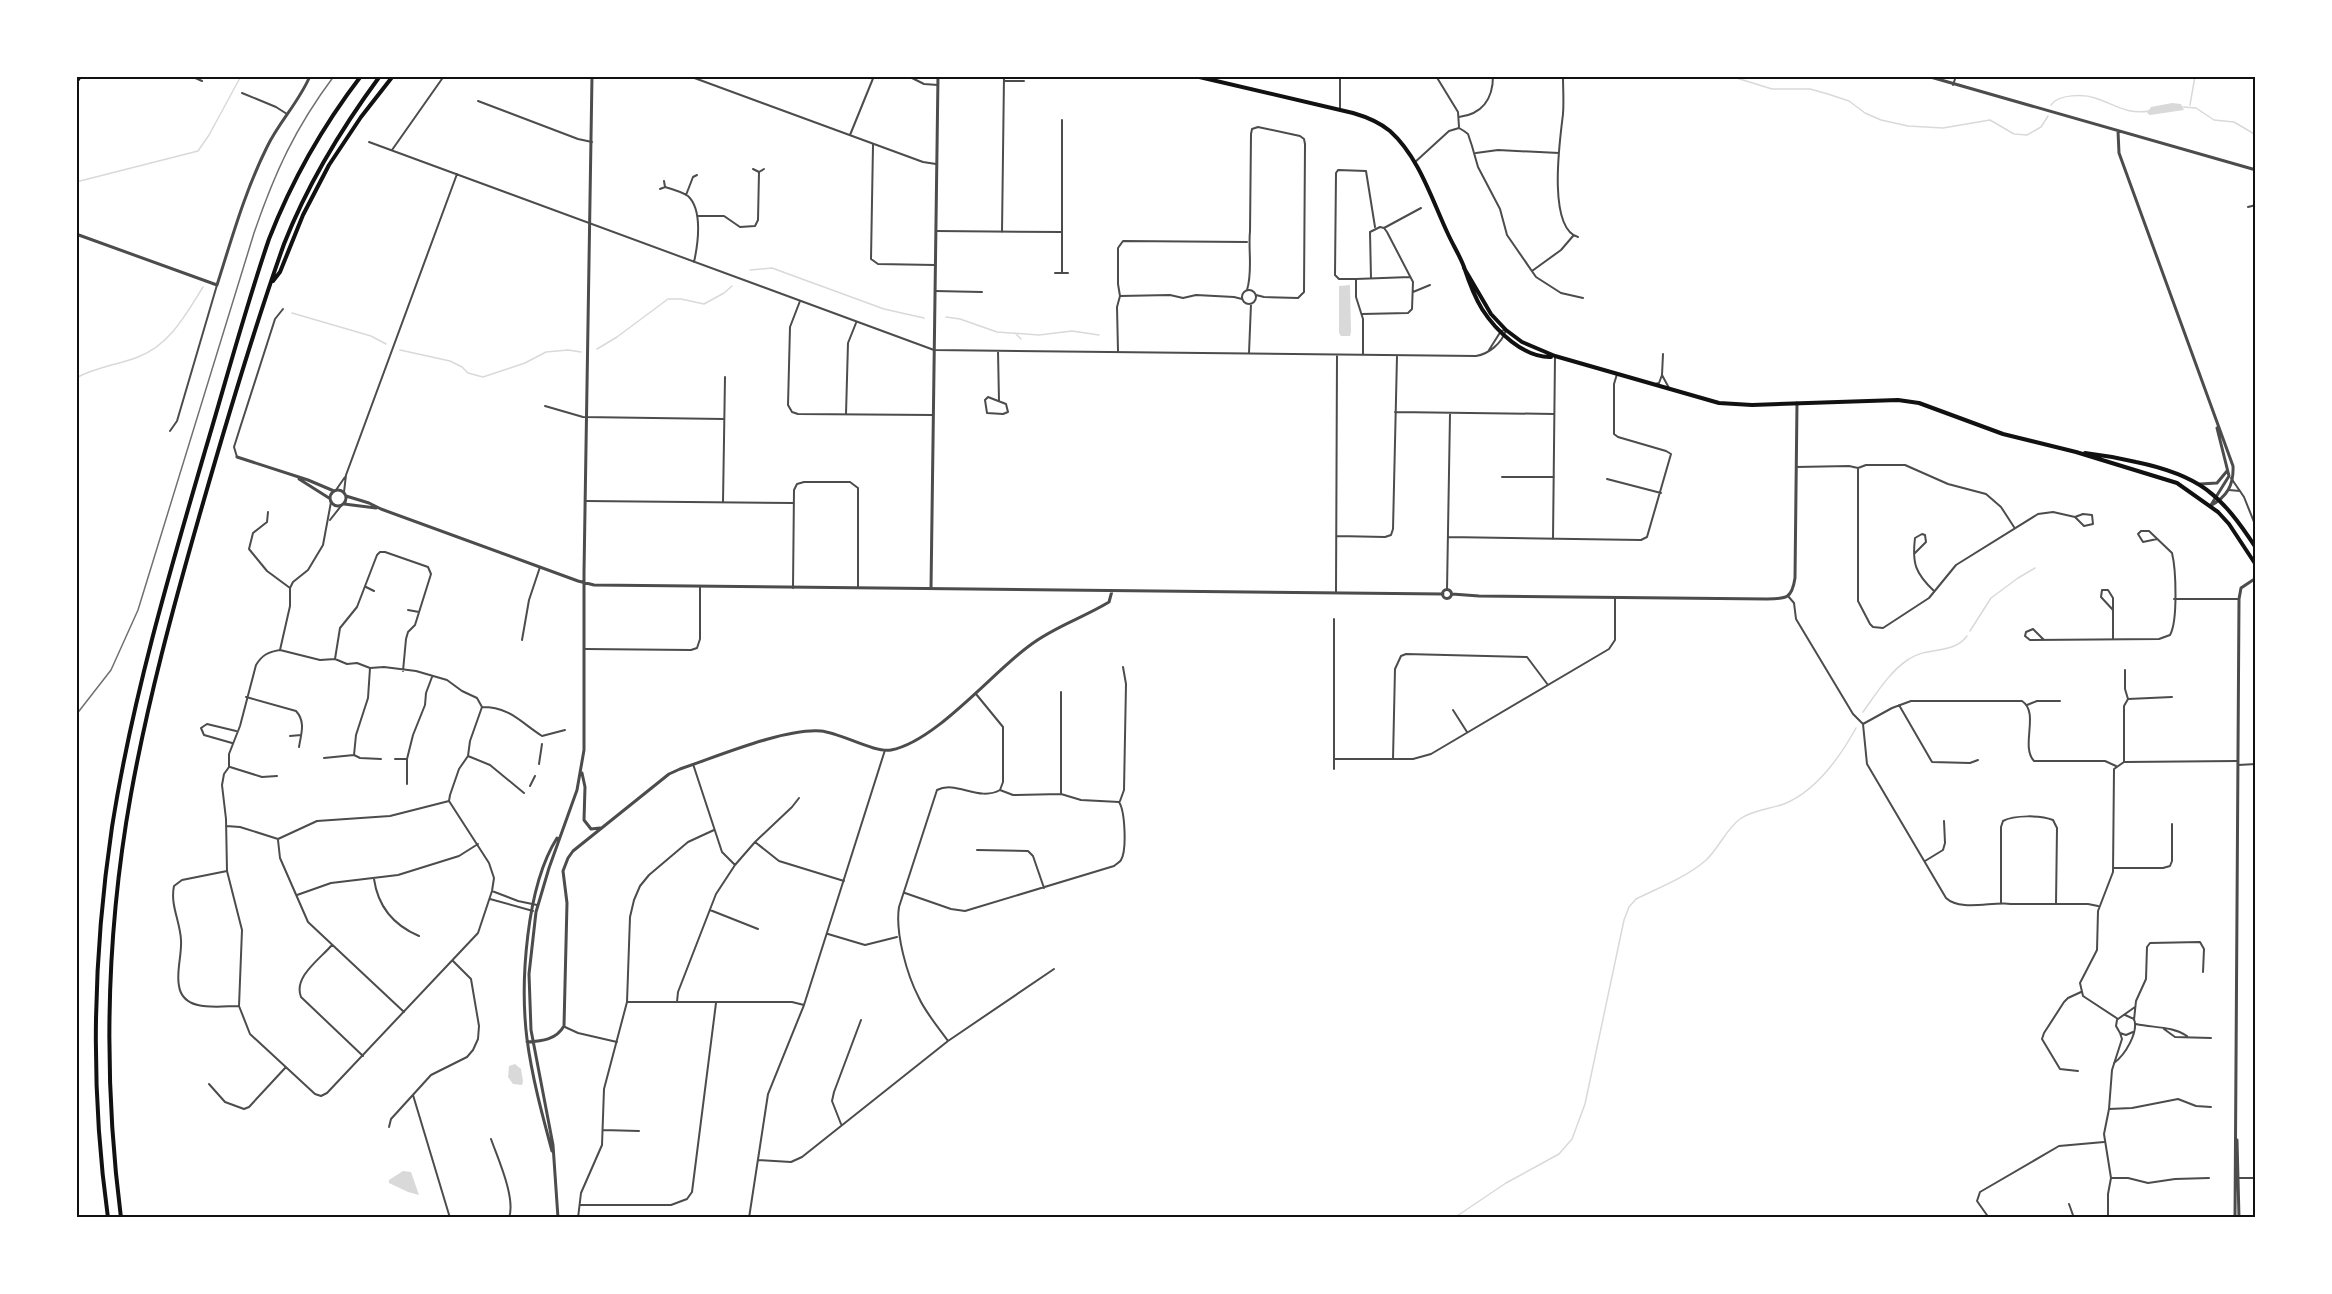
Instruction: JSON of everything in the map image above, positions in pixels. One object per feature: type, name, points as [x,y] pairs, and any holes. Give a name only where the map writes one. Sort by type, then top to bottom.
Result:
[{"type":"main road","points":[[76,83],[81,76]]},
{"type":"main road","points":[[108,1218],[97,1087],[98,967],[108,860],[127,748],[180,537],[269,239],[287,195],[308,154],[361,76]]},
{"type":"main road","points":[[121,1218],[111,1105],[110,992],[116,903],[127,820],[149,709],[207,490],[270,283],[291,225],[311,183],[340,133],[380,76]]},
{"type":"main road","points":[[270,283],[280,272],[303,215],[329,165],[352,129],[393,76]]},
{"type":"main road","points":[[1195,76],[1340,109],[1367,117],[1389,130],[1414,163],[1464,268],[1491,314],[1504,332],[1527,351],[1545,357],[1555,356],[1719,403],[1752,405],[1898,400],[1919,403],[2003,434],[2076,452],[2164,478],[2189,490],[2229,524],[2256,565]]},
{"type":"main road","points":[[2076,452],[2101,454],[2167,469],[2199,484],[2233,514],[2256,548]]},
{"type":"street","points":[[191,76],[202,81]]},
{"type":"street","points":[[170,431],[177,421],[217,285],[252,181],[272,136],[310,76]]},
{"type":"street","points":[[392,150],[444,76]]},
{"type":"street","points":[[554,1161],[527,1042],[525,974],[535,905],[577,790],[584,750],[592,76]]},
{"type":"street","points":[[689,76],[923,162],[936,164]]},
{"type":"street","points":[[850,135],[873,76]]},
{"type":"street","points":[[908,76],[924,84],[938,85]]},
{"type":"street","points":[[932,589],[938,76]]},
{"type":"street","points":[[1002,232],[1004,76]]},
{"type":"street","points":[[1340,76],[1340,109]]},
{"type":"street","points":[[1436,76],[1456,109],[1459,128]]},
{"type":"street","points":[[1459,117],[1472,115],[1480,110],[1493,89],[1493,76]]},
{"type":"street","points":[[1563,76],[1559,208],[1561,217],[1573,236],[1578,237]]},
{"type":"street","points":[[1926,76],[2256,170]]},
{"type":"street","points":[[1953,85],[1956,76]]},
{"type":"street","points":[[1004,81],[1024,81]]},
{"type":"street","points":[[242,93],[287,114]]},
{"type":"street","points":[[478,101],[591,142]]},
{"type":"street","points":[[1062,120],[1062,273]]},
{"type":"street","points":[[1258,127],[1300,136],[1304,139],[1305,144],[1304,292],[1298,298],[1256,295],[1249,283],[1247,242],[1250,231],[1252,129],[1258,127]]},
{"type":"street","points":[[1414,163],[1449,131],[1459,128]]},
{"type":"street","points":[[1459,128],[1468,134],[1478,167],[1500,209],[1507,235],[1536,277],[1553,289],[1571,297],[1583,298]]},
{"type":"street","points":[[2118,131],[2119,153],[2233,466],[2234,480],[2229,490],[2210,506]]},
{"type":"street","points":[[369,142],[934,350],[1482,356],[1494,349],[1504,332]]},
{"type":"street","points":[[873,144],[871,259],[883,265],[935,265]]},
{"type":"street","points":[[1475,154],[1498,150],[1559,153]]},
{"type":"street","points":[[753,169],[759,172]]},
{"type":"street","points":[[759,172],[764,169]]},
{"type":"street","points":[[1376,227],[1366,171],[1338,170],[1336,173],[1335,274],[1339,279],[1410,277]]},
{"type":"street","points":[[697,216],[724,216],[740,226],[755,226],[758,220],[759,172]]},
{"type":"street","points":[[690,173],[693,177]]},
{"type":"street","points":[[280,650],[290,606],[290,588],[293,582],[308,570],[323,544],[330,501],[346,475],[457,174]]},
{"type":"street","points":[[686,195],[693,177],[697,175]]},
{"type":"street","points":[[664,181],[665,187]]},
{"type":"street","points":[[660,189],[665,187],[686,195],[695,207],[697,216],[694,261]]},
{"type":"street","points":[[2248,207],[2256,205]]},
{"type":"street","points":[[1371,278],[1370,232],[1376,227],[1384,228],[1421,208]]},
{"type":"street","points":[[1362,314],[1412,312],[1413,292],[1410,277],[1384,228]]},
{"type":"street","points":[[936,231],[1062,232]]},
{"type":"street","points":[[76,234],[217,285]]},
{"type":"street","points":[[1532,271],[1562,250],[1573,236]]},
{"type":"street","points":[[1118,351],[1117,307],[1120,296],[1118,248],[1123,241],[1247,242]]},
{"type":"street","points":[[1055,273],[1068,273]]},
{"type":"street","points":[[1356,279],[1356,297],[1362,314],[1364,356]]},
{"type":"street","points":[[1234,297],[1242,295],[1249,283]]},
{"type":"street","points":[[1413,292],[1430,285]]},
{"type":"street","points":[[935,291],[982,292]]},
{"type":"street","points":[[1256,295],[1256,300]]},
{"type":"street","points":[[1120,296],[1234,297],[1242,299],[1250,311]]},
{"type":"street","points":[[1247,304],[1264,297]]},
{"type":"street","points":[[800,301],[790,327],[788,405],[792,412],[798,414],[933,415]]},
{"type":"street","points":[[1249,353],[1251,304]]},
{"type":"street","points":[[283,309],[275,319],[234,447],[237,457],[369,502],[381,509],[585,583],[793,588],[1443,594],[1447,590],[1450,414]]},
{"type":"street","points":[[846,414],[848,343],[857,322]]},
{"type":"street","points":[[998,351],[999,401]]},
{"type":"street","points":[[1653,385],[1659,382],[1662,375],[1663,354]]},
{"type":"street","points":[[1336,594],[1338,355]]},
{"type":"street","points":[[1337,536],[1385,537],[1391,535],[1393,530],[1397,355]]},
{"type":"street","points":[[1553,539],[1555,356]]},
{"type":"street","points":[[1448,537],[1641,540],[1647,537],[1671,454],[1614,434],[1614,384],[1617,374]]},
{"type":"street","points":[[1662,375],[1671,390]]},
{"type":"street","points":[[723,502],[725,377]]},
{"type":"street","points":[[986,398],[999,401],[1006,404],[1008,408],[1006,414],[987,413],[986,398]]},
{"type":"street","points":[[1447,590],[1452,594],[1479,596],[1781,599],[1788,596],[1792,593],[1795,578],[1797,404]]},
{"type":"street","points":[[545,406],[587,417],[724,418]]},
{"type":"street","points":[[1395,412],[1554,414]]},
{"type":"street","points":[[2215,421],[2229,476],[2240,491],[2256,527]]},
{"type":"street","points":[[1796,466],[1858,468],[1866,465],[1905,465],[1948,484],[1986,494],[2001,507],[2014,528]]},
{"type":"street","points":[[1858,468],[1857,591],[1859,607],[1873,627],[1883,628],[1929,598],[1956,565],[2014,528],[2045,512],[2075,517],[2088,514],[2092,515],[2094,521],[2091,525],[2084,526],[2075,517]]},
{"type":"street","points":[[2199,484],[2217,483],[2227,469]]},
{"type":"street","points":[[328,522],[342,505],[346,475]]},
{"type":"street","points":[[2218,499],[2229,476]]},
{"type":"street","points":[[296,477],[335,506],[381,509]]},
{"type":"street","points":[[1502,477],[1554,477]]},
{"type":"street","points":[[1607,479],[1661,493]]},
{"type":"street","points":[[793,588],[794,503],[795,488],[798,482],[850,482],[857,486],[859,492],[858,588]]},
{"type":"street","points":[[2229,490],[2240,491]]},
{"type":"street","points":[[586,501],[794,503]]},
{"type":"street","points":[[268,512],[267,522],[253,533],[249,549],[252,555],[262,562],[267,571],[290,588]]},
{"type":"street","points":[[2044,640],[2033,629],[2025,632],[2028,640],[2044,640],[2114,639],[2166,638],[2174,630],[2172,553],[2149,531],[2142,531],[2138,534],[2143,542],[2157,539]]},
{"type":"street","points":[[1915,553],[1926,542],[1922,534],[1915,538],[1914,562],[1919,576],[1934,591]]},
{"type":"street","points":[[335,659],[340,628],[357,607],[375,559],[380,552],[385,552],[430,570],[431,574],[415,625],[408,632],[406,639],[404,671]]},
{"type":"street","points":[[522,640],[529,600],[540,567]]},
{"type":"street","points":[[2237,1218],[2239,599],[2245,585],[2256,578]]},
{"type":"street","points":[[2245,585],[2256,584]]},
{"type":"street","points":[[585,649],[691,650],[697,648],[700,639],[700,586]]},
{"type":"street","points":[[366,587],[374,591]]},
{"type":"street","points":[[2113,610],[2101,597],[2102,590],[2108,590],[2112,594],[2113,610],[2114,639]]},
{"type":"street","points":[[527,1042],[553,1038],[564,1026],[567,903],[563,871],[568,858],[573,850],[669,774],[777,737],[815,731],[829,732],[885,750],[906,744],[928,733],[1029,645],[1109,602],[1112,591]]},
{"type":"street","points":[[1443,594],[1447,599],[1452,594]]},
{"type":"street","points":[[1788,596],[1794,603],[1797,619],[1804,632],[1852,714],[1863,724],[1867,764],[1951,903],[2088,904],[2099,907]]},
{"type":"street","points":[[1334,759],[1424,757],[1613,645],[1615,597]]},
{"type":"street","points":[[2174,599],[2239,599]]},
{"type":"street","points":[[408,610],[419,612]]},
{"type":"street","points":[[1334,619],[1334,769]]},
{"type":"street","points":[[280,650],[320,660],[335,659],[370,668],[384,667],[416,671],[447,680],[477,698],[482,707],[470,741],[468,756],[459,769],[449,801],[478,844],[493,873],[494,884],[478,933],[327,1093],[321,1096],[315,1094],[250,1034],[239,1006],[242,930],[226,871],[226,826],[222,785],[224,774],[229,767],[232,743],[240,726],[246,697],[260,657],[280,650]]},
{"type":"street","points":[[1393,759],[1395,669],[1401,656],[1406,654],[1518,655],[1527,657],[1533,662],[1548,685]]},
{"type":"street","points":[[905,893],[951,909],[965,910],[1044,888],[1114,866],[1121,861],[1124,813],[1119,802],[1124,790],[1126,684],[1123,667]]},
{"type":"street","points":[[354,755],[356,735],[368,698],[370,668]]},
{"type":"street","points":[[2124,762],[2124,706],[2128,699],[2125,689],[2125,670]]},
{"type":"street","points":[[407,784],[407,759],[432,677]]},
{"type":"street","points":[[1060,794],[1061,692]]},
{"type":"street","points":[[948,1041],[918,997],[898,937],[898,914],[937,790],[943,787],[975,794],[994,794],[1000,790],[1003,782],[1003,727],[975,693]]},
{"type":"street","points":[[246,697],[296,711],[303,726],[299,747]]},
{"type":"street","points":[[2128,699],[2172,697]]},
{"type":"street","points":[[1863,724],[1911,701],[2022,701],[2027,705],[2029,754],[2034,761],[2105,761],[2116,766]]},
{"type":"street","points":[[2027,705],[2037,701],[2060,701]]},
{"type":"street","points":[[1899,705],[1932,762],[1970,763],[1978,760]]},
{"type":"street","points":[[482,707],[500,708],[521,719],[542,736],[565,730]]},
{"type":"street","points":[[1453,710],[1467,732]]},
{"type":"street","points":[[232,743],[204,735],[201,728],[207,724],[236,731]]},
{"type":"street","points":[[290,736],[301,735]]},
{"type":"street","points":[[539,764],[543,744]]},
{"type":"street","points":[[749,1218],[768,1094],[804,1005],[885,750]]},
{"type":"street","points":[[324,758],[354,755],[360,758],[381,759]]},
{"type":"street","points":[[468,756],[490,765],[524,793]]},
{"type":"street","points":[[395,759],[407,759]]},
{"type":"street","points":[[2118,1020],[2087,999],[2081,992],[2080,979],[2097,950],[2099,907],[2111,879],[2113,868],[2113,774],[2116,766],[2124,762],[2256,764]]},
{"type":"street","points":[[693,764],[724,856],[735,865]]},
{"type":"street","points":[[229,767],[262,777],[277,776]]},
{"type":"street","points":[[581,771],[585,787],[584,820],[591,829],[601,828]]},
{"type":"street","points":[[530,786],[535,776]]},
{"type":"street","points":[[1000,790],[1013,795],[1060,794],[1081,800],[1119,802]]},
{"type":"street","points":[[677,1002],[678,992],[716,894],[735,865],[799,798]]},
{"type":"street","points":[[226,826],[240,827],[278,840],[317,821],[390,816],[449,801]]},
{"type":"street","points":[[2001,902],[2001,827],[2003,821],[2008,818],[2043,818],[2054,820],[2057,828],[2056,904]]},
{"type":"street","points":[[1924,861],[1943,849],[1944,821]]},
{"type":"street","points":[[2113,868],[2170,866],[2172,824]]},
{"type":"street","points":[[579,1218],[581,1193],[602,1145],[604,1089],[627,1002],[630,917],[640,886],[649,875],[688,842],[714,830]]},
{"type":"street","points":[[278,840],[280,858],[308,922],[404,1012]]},
{"type":"street","points":[[755,842],[779,861],[844,881]]},
{"type":"street","points":[[296,895],[331,882],[398,875],[459,856],[478,844]]},
{"type":"street","points":[[977,850],[1028,851],[1033,856],[1044,888]]},
{"type":"street","points":[[226,871],[182,880],[174,886],[174,909],[181,939],[179,987],[182,994],[199,1007],[239,1006]]},
{"type":"street","points":[[374,879],[384,911],[403,929],[419,936]]},
{"type":"street","points":[[492,891],[535,905]]},
{"type":"street","points":[[490,899],[534,911]]},
{"type":"street","points":[[709,910],[758,929]]},
{"type":"street","points":[[534,911],[528,991],[532,1041],[553,1145],[558,1218]]},
{"type":"street","points":[[828,934],[865,945],[898,937]]},
{"type":"street","points":[[2108,1218],[2111,1178],[2104,1134],[2114,1063],[2122,1039],[2116,1026],[2118,1020],[2134,1006],[2146,979],[2147,947],[2150,943],[2200,942],[2204,949],[2203,972]]},
{"type":"street","points":[[332,945],[302,978],[298,991],[301,997],[363,1056]]},
{"type":"street","points":[[389,1127],[391,1119],[431,1075],[467,1057],[478,1039],[479,1026],[471,979],[453,961]]},
{"type":"street","points":[[758,1160],[791,1162],[802,1156],[948,1041],[1054,969]]},
{"type":"street","points":[[2078,1071],[2060,1069],[2042,1039],[2064,1002],[2081,992]]},
{"type":"street","points":[[627,1002],[792,1002],[804,1005]]},
{"type":"street","points":[[580,1205],[671,1205],[687,1199],[692,1192],[716,1003]]},
{"type":"street","points":[[2134,1006],[2134,1020]]},
{"type":"street","points":[[2114,1063],[2123,1055],[2136,1024],[2129,1015],[2125,1015]]},
{"type":"street","points":[[841,1125],[832,1101],[861,1020]]},
{"type":"street","points":[[2136,1024],[2164,1029],[2173,1028],[2187,1036]]},
{"type":"street","points":[[564,1026],[578,1033],[617,1042]]},
{"type":"street","points":[[2164,1029],[2175,1037],[2211,1038]]},
{"type":"street","points":[[2120,1033],[2126,1035],[2133,1032]]},
{"type":"street","points":[[209,1084],[225,1102],[244,1109],[249,1107],[286,1067]]},
{"type":"street","points":[[413,1095],[450,1218]]},
{"type":"street","points":[[2109,1109],[2132,1108],[2178,1099],[2196,1106],[2211,1107]]},
{"type":"street","points":[[603,1130],[639,1131]]},
{"type":"street","points":[[491,1139],[510,1200],[509,1218]]},
{"type":"street","points":[[1989,1218],[1977,1201],[1980,1192],[2059,1146],[2104,1143]]},
{"type":"street","points":[[2111,1178],[2128,1178],[2148,1183],[2175,1179],[2210,1178]]},
{"type":"street","points":[[2237,1178],[2256,1178]]},
{"type":"street","points":[[2069,1204],[2074,1218]]},
{"type":"shaded area","points":[[2172,103],[2181,104],[2184,110],[2150,115],[2147,113],[2151,107]]},
{"type":"shaded area","points":[[1350,285],[1351,332],[1350,336],[1341,336],[1339,333],[1339,286]]},
{"type":"shaded area","points":[[515,1064],[521,1069],[522,1085],[513,1084],[508,1077],[509,1066]]},
{"type":"shaded area","points":[[403,1171],[411,1172],[419,1195],[389,1183],[389,1180]]},
{"type":"waterway","points":[[76,182],[198,151],[241,76]]},
{"type":"waterway","points":[[1730,76],[1772,89],[1810,89],[1828,94],[1849,101],[1865,113],[1881,120],[1908,126],[1943,128],[1990,120],[2014,134],[2027,135],[2041,127],[2048,116]]},
{"type":"waterway","points":[[2190,105],[2195,76]]},
{"type":"waterway","points":[[2051,105],[2054,101],[2065,97],[2084,96],[2134,112],[2149,111]]},
{"type":"waterway","points":[[2183,107],[2196,108],[2214,120],[2234,122],[2256,135]]},
{"type":"waterway","points":[[750,270],[772,268],[884,309],[924,318]]},
{"type":"waterway","points":[[597,349],[668,299],[704,304],[732,286]]},
{"type":"waterway","points":[[76,378],[91,371],[138,357],[159,345],[176,328],[203,287]]},
{"type":"waterway","points":[[292,313],[371,336],[386,344]]},
{"type":"waterway","points":[[946,317],[960,319],[997,332],[1039,335],[1072,331],[1099,335]]},
{"type":"waterway","points":[[1015,333],[1021,339]]},
{"type":"waterway","points":[[400,350],[450,361],[468,373],[483,377],[525,363],[546,352],[568,350],[581,352]]},
{"type":"waterway","points":[[1970,631],[1991,598],[2035,568]]},
{"type":"waterway","points":[[1863,712],[1884,683],[1902,664],[1916,655],[1955,646],[1967,636]]},
{"type":"waterway","points":[[1454,1218],[1506,1183],[1559,1154],[1572,1139],[1585,1104],[1624,920],[1629,907],[1636,899],[1680,878],[1705,861],[1740,819],[1784,804],[1806,791],[1835,761],[1856,728]]},
{"type":"railway","points":[[76,715],[111,670],[138,610],[262,211],[278,170],[297,132],[334,76]]}]
